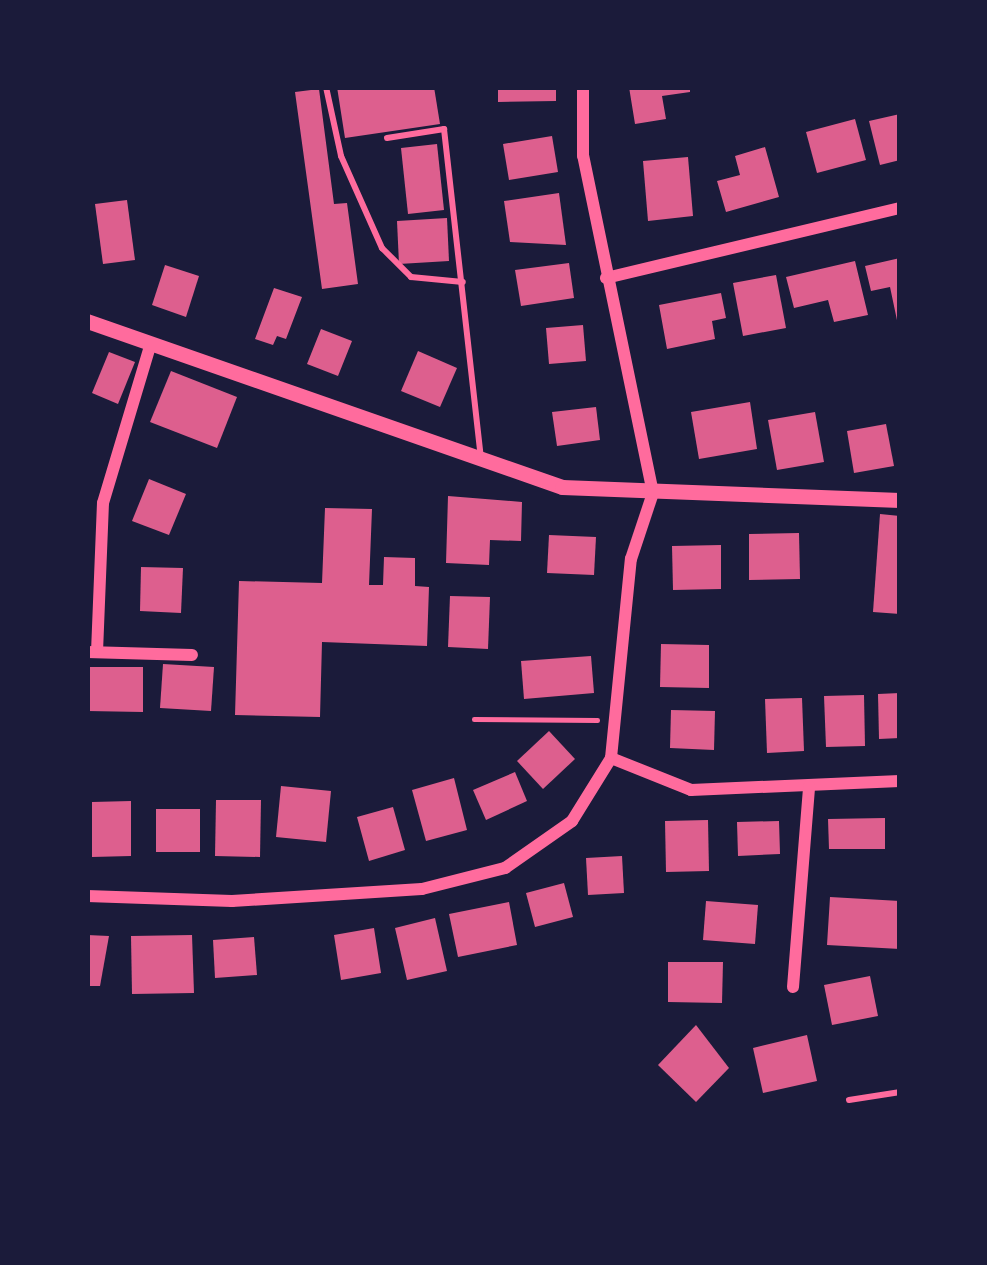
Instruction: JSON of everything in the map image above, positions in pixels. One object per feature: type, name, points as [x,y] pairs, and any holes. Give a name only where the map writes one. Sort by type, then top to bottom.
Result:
[{"type":"street","points":[[87,896],[232,902],[374,892],[505,868],[572,821],[610,758],[631,559],[653,493],[584,156],[583,87]]},
{"type":"street","points":[[606,278],[900,208]]},
{"type":"street","points":[[87,321],[482,463],[562,487],[900,500]]},
{"type":"street","points":[[151,344],[103,503],[92,652],[192,655]]},
{"type":"street","points":[[610,758],[691,790],[900,781]]},
{"type":"street","points":[[793,987],[809,787]]},
{"type":"lane","points":[[326,87],[340,156],[390,259],[411,278],[465,281]]},
{"type":"lane","points":[[387,139],[443,129],[465,281],[482,463]]},
{"type":"lane","points":[[849,1100],[900,1092]]},
{"type":"path","points":[[474,719],[614,720]]},
{"type":"building","points":[[337,87],[434,87],[440,124],[345,138]]},
{"type":"building","points":[[498,87],[556,87],[556,101],[498,102]]},
{"type":"building","points":[[629,87],[690,87],[690,92],[662,96],[666,119],[635,124]]},
{"type":"building","points":[[319,89],[334,204],[347,203],[358,284],[322,289],[295,92]]},
{"type":"building","points":[[900,114],[900,160],[880,165],[869,121]]},
{"type":"building","points":[[855,119],[866,160],[817,173],[806,132]]},
{"type":"building","points":[[552,136],[558,172],[509,180],[503,144]]},
{"type":"building","points":[[437,144],[444,210],[408,214],[401,148]]},
{"type":"building","points":[[765,147],[779,197],[726,212],[717,181],[740,175],[735,156]]},
{"type":"building","points":[[688,157],[693,216],[648,221],[643,161]]},
{"type":"building","points":[[559,193],[566,245],[510,242],[504,201]]},
{"type":"building","points":[[127,200],[135,260],[103,264],[95,204]]},
{"type":"building","points":[[447,218],[449,261],[399,264],[397,221]]},
{"type":"building","points":[[900,258],[898,325],[890,287],[871,291],[865,266]]},
{"type":"building","points":[[855,261],[868,315],[834,322],[828,300],[794,308],[786,277]]},
{"type":"building","points":[[569,263],[574,298],[521,306],[515,270]]},
{"type":"building","points":[[165,265],[199,276],[186,317],[152,305]]},
{"type":"building","points":[[776,275],[786,328],[743,336],[733,283]]},
{"type":"building","points":[[274,288],[302,297],[286,339],[277,336],[273,345],[255,339]]},
{"type":"building","points":[[721,293],[726,318],[712,321],[715,339],[667,349],[659,305]]},
{"type":"building","points":[[583,325],[586,361],[549,364],[546,328]]},
{"type":"building","points":[[321,329],[352,341],[338,376],[307,364]]},
{"type":"building","points":[[418,351],[457,368],[440,407],[401,391]]},
{"type":"building","points":[[109,352],[135,362],[118,404],[92,393]]},
{"type":"building","points":[[171,371],[237,397],[217,448],[150,422]]},
{"type":"building","points":[[750,402],[757,449],[699,459],[691,412]]},
{"type":"building","points":[[596,407],[600,440],[557,446],[552,412]]},
{"type":"building","points":[[815,412],[824,462],[777,470],[768,420]]},
{"type":"building","points":[[886,424],[894,466],[854,473],[847,431]]},
{"type":"building","points":[[149,479],[186,494],[169,535],[132,521]]},
{"type":"building","points":[[448,496],[522,502],[521,541],[490,540],[489,565],[446,563]]},
{"type":"building","points":[[325,508],[372,509],[369,585],[383,585],[384,557],[415,558],[415,586],[429,587],[427,646],[322,642],[320,717],[235,715],[239,581],[322,583]]},
{"type":"building","points":[[880,514],[900,516],[900,614],[873,612]]},
{"type":"building","points":[[799,533],[800,579],[749,580],[749,534]]},
{"type":"building","points":[[549,535],[596,537],[594,575],[547,573]]},
{"type":"building","points":[[721,545],[721,589],[673,590],[672,546]]},
{"type":"building","points":[[141,567],[183,568],[181,613],[140,611]]},
{"type":"building","points":[[450,596],[490,597],[488,649],[448,647]]},
{"type":"building","points":[[661,644],[709,645],[709,688],[660,687]]},
{"type":"building","points":[[591,656],[594,693],[524,699],[521,661]]},
{"type":"building","points":[[163,664],[214,667],[211,711],[160,708]]},
{"type":"building","points":[[87,667],[143,667],[143,712],[87,711]]},
{"type":"building","points":[[900,693],[900,738],[879,739],[878,694]]},
{"type":"building","points":[[864,695],[865,746],[826,747],[824,696]]},
{"type":"building","points":[[802,698],[804,751],[767,753],[765,699]]},
{"type":"building","points":[[671,710],[715,711],[714,750],[670,748]]},
{"type":"building","points":[[549,731],[575,759],[543,789],[517,761]]},
{"type":"building","points":[[515,772],[527,801],[486,820],[473,790]]},
{"type":"building","points":[[454,778],[467,830],[426,841],[412,790]]},
{"type":"building","points":[[281,786],[331,791],[326,842],[276,837]]},
{"type":"building","points":[[216,800],[261,800],[260,857],[215,856]]},
{"type":"building","points":[[131,801],[131,856],[92,857],[92,802]]},
{"type":"building","points":[[393,807],[405,850],[369,861],[357,817]]},
{"type":"building","points":[[156,809],[200,809],[200,852],[156,852]]},
{"type":"building","points":[[885,818],[885,849],[829,849],[828,819]]},
{"type":"building","points":[[708,820],[709,871],[666,872],[665,821]]},
{"type":"building","points":[[779,821],[780,854],[738,856],[737,822]]},
{"type":"building","points":[[622,856],[624,893],[588,895],[586,858]]},
{"type":"building","points":[[564,883],[573,917],[535,927],[526,893]]},
{"type":"building","points":[[830,897],[900,901],[900,949],[827,945]]},
{"type":"building","points":[[706,901],[758,905],[755,944],[703,940]]},
{"type":"building","points":[[509,902],[517,945],[458,957],[449,914]]},
{"type":"building","points":[[435,918],[447,971],[407,980],[395,928]]},
{"type":"building","points":[[374,928],[381,973],[341,980],[334,935]]},
{"type":"building","points":[[87,935],[109,936],[100,986],[87,986]]},
{"type":"building","points":[[192,935],[194,993],[132,994],[131,936]]},
{"type":"building","points":[[254,937],[257,975],[215,978],[213,940]]},
{"type":"building","points":[[668,962],[723,962],[722,1003],[668,1002]]},
{"type":"building","points":[[870,976],[878,1016],[832,1025],[824,985]]},
{"type":"building","points":[[696,1025],[729,1068],[696,1102],[658,1065]]},
{"type":"building","points":[[807,1035],[817,1081],[763,1093],[753,1048]]}]
